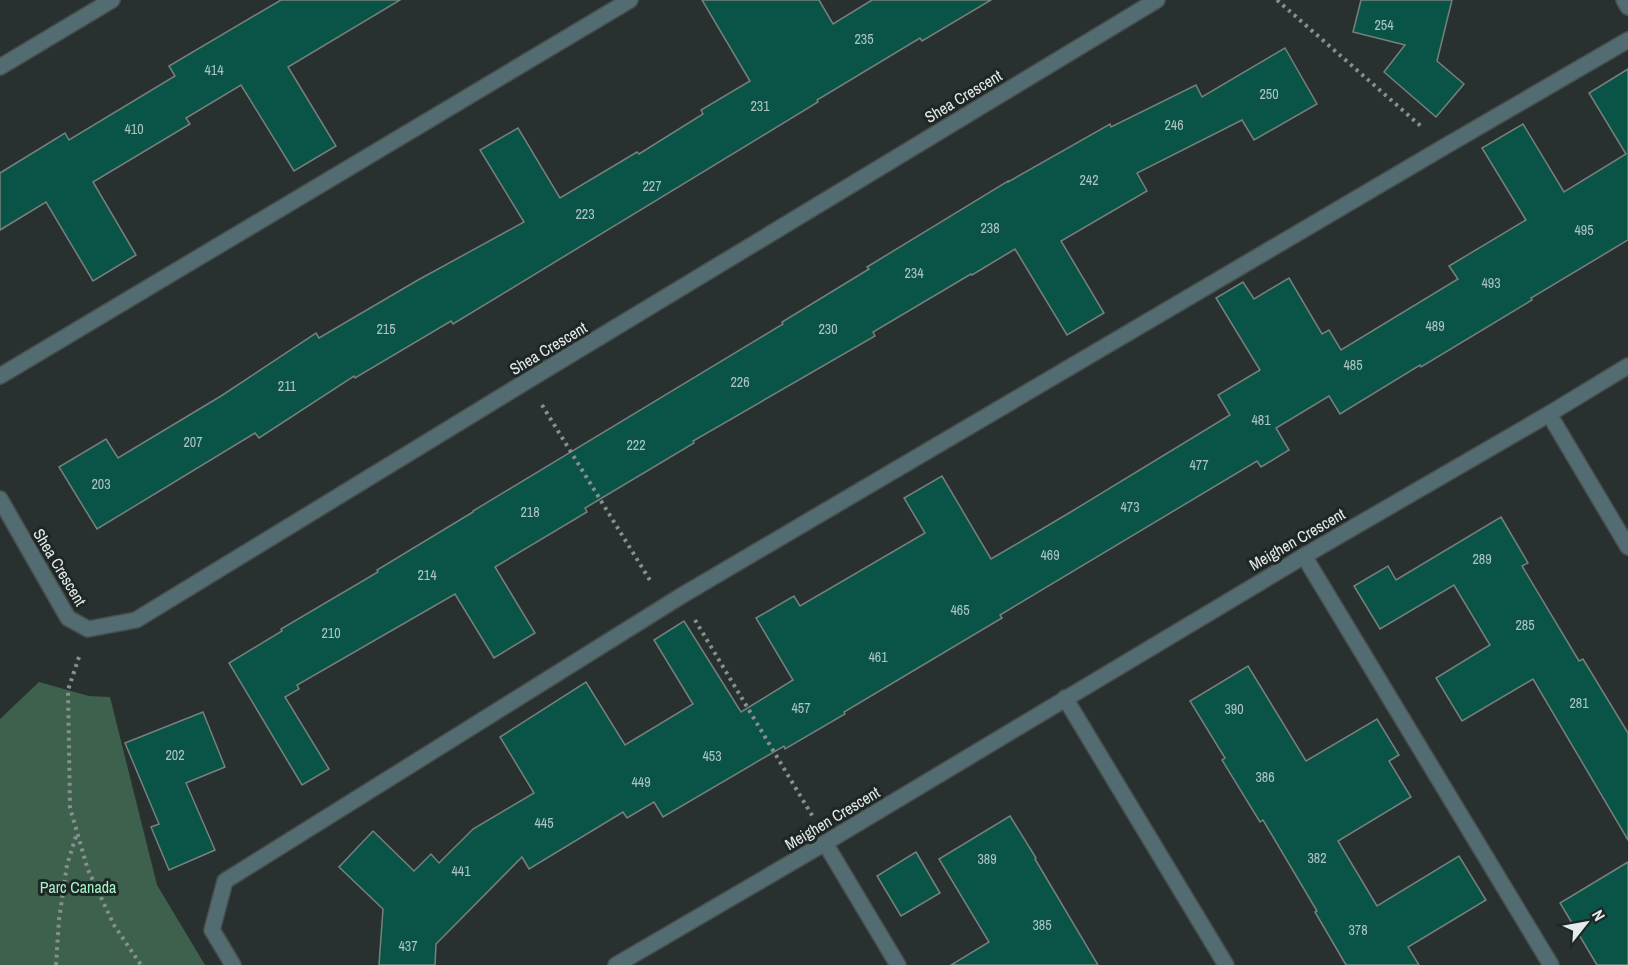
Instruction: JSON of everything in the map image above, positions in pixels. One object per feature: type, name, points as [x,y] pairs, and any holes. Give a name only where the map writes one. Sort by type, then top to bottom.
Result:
[{"type":"street","points":[[0,67],[112,0]]},
{"type":"street","points":[[0,376],[630,0]]},
{"type":"street","name":"Shea Crescent","points":[[0,500],[68,618],[88,629],[136,620],[1157,0]]},
{"type":"street","points":[[1624,0],[1628,7]]},
{"type":"street","points":[[233,965],[212,930],[225,882],[681,596],[1628,40]]},
{"type":"street","name":"Meighen Crescent","points":[[616,965],[1628,366]]},
{"type":"street","points":[[1549,414],[1628,547]]},
{"type":"street","points":[[1304,556],[1551,965]]},
{"type":"street","points":[[1065,698],[1226,965]]},
{"type":"street","points":[[825,843],[898,965]]},
{"type":"path","points":[[1277,0],[1444,147]]},
{"type":"path","points":[[546,411],[666,606]]},
{"type":"path","points":[[681,596],[807,806]]},
{"type":"path","points":[[88,629],[68,690],[70,808],[88,870],[114,925],[141,965]]},
{"type":"path","points":[[56,965],[59,920],[67,865],[77,832]]},
{"type":"green space","name":"Parc Canada","points":[[39,682],[89,696],[110,697],[157,885],[205,965],[0,965],[0,719]]},
{"type":"building","points":[[281,0],[400,0],[288,67],[336,146],[294,171],[241,85],[186,118],[190,124],[93,182],[136,255],[93,281],[46,202],[0,230],[0,173],[65,133],[69,140],[175,76],[169,66]]},
{"type":"building","points":[[702,0],[819,0],[833,24],[872,0],[991,0],[922,41],[920,38],[817,100],[818,102],[453,324],[451,321],[355,378],[354,376],[259,438],[255,433],[97,529],[59,467],[106,439],[118,458],[221,396],[316,333],[319,338],[524,222],[480,150],[518,128],[560,198],[637,152],[639,154],[703,114],[701,110],[750,81]]},
{"type":"building","points":[[1361,0],[1452,0],[1437,61],[1464,84],[1436,117],[1384,72],[1405,45],[1353,32]]},
{"type":"building","points":[[1285,48],[1317,104],[1254,140],[1242,120],[1137,173],[1147,191],[1061,241],[1104,313],[1067,335],[1015,249],[971,274],[873,332],[875,336],[693,441],[694,443],[585,508],[587,512],[495,567],[535,633],[494,658],[455,594],[297,685],[299,689],[285,697],[329,769],[302,785],[229,663],[473,511],[783,324],[782,322],[869,269],[867,267],[1008,181],[1110,124],[1111,127],[1196,85],[1202,97]]},
{"type":"building","points":[[1628,69],[1628,240],[1340,414],[1329,396],[1276,428],[1289,450],[1261,467],[1257,461],[1000,615],[1002,618],[785,749],[784,746],[663,817],[654,802],[627,818],[623,812],[529,869],[522,857],[436,944],[435,965],[379,965],[383,909],[339,867],[373,831],[414,871],[431,854],[439,863],[473,829],[534,793],[500,737],[586,682],[625,745],[693,704],[654,640],[684,621],[741,712],[793,680],[756,618],[794,596],[800,606],[925,533],[904,498],[942,476],[991,559],[1069,513],[1230,415],[1218,395],[1260,370],[1216,298],[1243,282],[1254,299],[1289,278],[1322,334],[1329,330],[1341,350],[1458,279],[1449,266],[1526,220],[1482,148],[1523,124],[1564,192],[1626,154],[1589,93]]},
{"type":"building","points":[[1501,517],[1528,563],[1522,566],[1579,661],[1583,659],[1628,733],[1628,840],[1533,679],[1462,721],[1436,678],[1490,645],[1454,585],[1380,629],[1354,586],[1388,566],[1396,580]]},
{"type":"building","points":[[1248,666],[1306,761],[1377,719],[1399,755],[1389,761],[1411,797],[1338,841],[1377,906],[1459,856],[1486,900],[1408,947],[1419,965],[1346,965],[1263,820],[1260,822],[1222,760],[1225,758],[1190,701]]},
{"type":"building","points":[[203,712],[225,767],[186,783],[215,850],[169,870],[151,827],[159,824],[125,743]]},
{"type":"building","points":[[1010,816],[1098,965],[951,965],[989,942],[939,859]]},
{"type":"building","points":[[916,852],[940,893],[901,916],[877,876]]},
{"type":"building","points":[[1628,862],[1628,965],[1597,965],[1560,903]]}]
